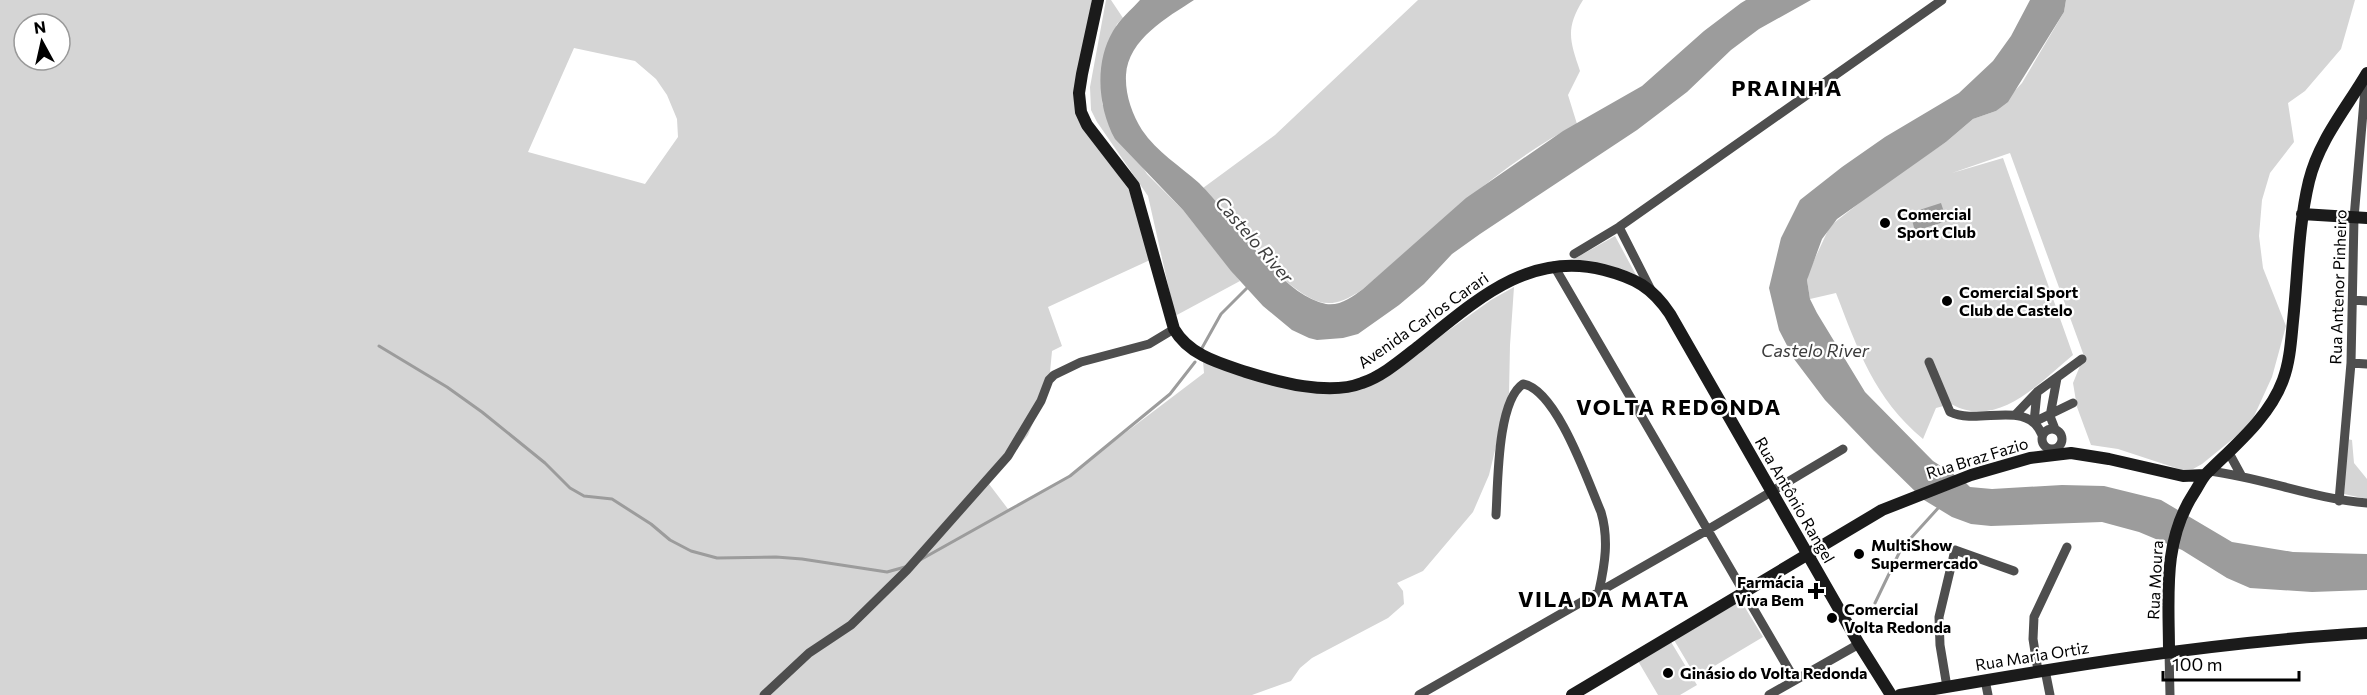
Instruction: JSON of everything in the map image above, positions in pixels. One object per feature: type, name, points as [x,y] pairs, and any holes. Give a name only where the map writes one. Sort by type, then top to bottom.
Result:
[{"type":"main road","name":"Avenida Carlos Carari","points":[[1098,0],[1079,93],[1081,112],[1086,124],[1134,186],[1174,329],[1186,344],[1205,357],[1248,372],[1305,387],[1348,387],[1362,384],[1383,372],[1475,300],[1521,275],[1554,266],[1593,267],[1626,277],[1651,290]]},
{"type":"main road","name":"Rua Moura","points":[[2169,652],[2170,551],[2176,526],[2186,505],[2208,473],[2253,428],[2283,381],[2290,344],[2302,214],[2309,180],[2324,141],[2367,74]]},
{"type":"main road","points":[[2302,214],[2367,218]]},
{"type":"main road","name":"Rua Antônio Rangel","points":[[1651,290],[1670,314],[1859,644],[1900,695]]},
{"type":"main road","name":"Rua Braz Fazio","points":[[1572,695],[1882,510],[1918,494],[2046,452],[2109,459],[2183,476],[2208,473]]},
{"type":"main road","name":"Rua Maria Ortiz","points":[[1900,695],[2042,670],[2169,652],[2318,635],[2367,633]]},
{"type":"street","points":[[1574,254],[1619,227],[1942,0]]},
{"type":"street","name":"Rua Antenor Pinheiro","points":[[2339,501],[2351,363],[2354,218],[2367,74]]},
{"type":"street","name":"Rua Antônio Rangel","points":[[1619,227],[1651,290]]},
{"type":"street","points":[[1554,266],[1745,590],[1795,680]]},
{"type":"street","points":[[2353,300],[2367,302]]},
{"type":"street","points":[[764,695],[809,653],[850,625],[907,570],[1008,456],[1041,401],[1049,380],[1054,375],[1081,362],[1159,340],[1174,329]]},
{"type":"street","points":[[2016,414],[2037,392],[2082,359]]},
{"type":"street","points":[[1929,362],[1950,412],[1962,417],[2016,414],[2039,426],[2046,452],[2061,445],[2062,436],[2055,429],[2050,412],[2057,378]]},
{"type":"street","points":[[2351,363],[2367,364]]},
{"type":"street","points":[[1496,514],[1507,411],[1517,388],[1523,384],[1531,385],[1557,413],[1605,524],[1606,550],[1599,591]]},
{"type":"street","points":[[2034,422],[2037,392]]},
{"type":"street","points":[[2034,422],[2050,412],[2073,403]]},
{"type":"street","points":[[2042,435],[2048,429],[2055,429]]},
{"type":"street","points":[[2061,445],[2071,453]]},
{"type":"street","points":[[1419,695],[1772,493],[1843,449]]},
{"type":"street","points":[[2229,453],[2241,475]]},
{"type":"street","points":[[2208,473],[2241,475],[2339,501],[2367,503]]},
{"type":"street","points":[[2050,695],[2033,639],[2034,617],[2067,547]]},
{"type":"street","points":[[1947,687],[1940,645],[1939,617],[1955,550],[2014,571]]},
{"type":"street","points":[[1769,695],[1859,644]]},
{"type":"street","name":"Rua Moura","points":[[2169,652],[2170,695]]},
{"type":"street","points":[[1985,680],[1988,695]]},
{"type":"shaded area","points":[[0,0],[1092,0],[1078,73],[1085,129],[1129,190],[1150,260],[1048,307],[1062,346],[1052,351],[1049,383],[1028,435],[989,484],[1008,509],[1059,483],[1204,373],[1203,361],[1334,394],[1417,353],[1491,300],[1514,287],[1509,393],[1489,475],[1473,512],[1423,571],[1397,583],[1403,591],[1404,604],[1388,618],[1312,658],[1300,668],[1291,681],[1252,695],[0,695]],"holes":[[[574,48],[635,61],[656,79],[667,95],[677,119],[678,137],[645,184],[528,152]]]},
{"type":"shaded area","points":[[1106,0],[1111,0],[1123,18],[1117,24],[1104,56],[1101,74],[1102,104],[1147,174],[1183,210],[1240,281],[1175,316],[1148,196],[1091,110],[1090,87]]},
{"type":"shaded area","points":[[1418,0],[1583,0],[1577,10],[1571,35],[1580,71],[1568,95],[1577,124],[1547,141],[1492,180],[1363,289],[1341,301],[1331,303],[1314,300],[1284,280],[1203,188],[1275,135]]},
{"type":"shaded area","points":[[2066,0],[2355,0],[2341,49],[2305,91],[2288,103],[2294,142],[2270,173],[2262,200],[2259,236],[2263,268],[2286,326],[2272,377],[2250,425],[2193,469],[2182,470],[2118,449],[2091,445],[2077,407],[2073,383],[2084,356],[2010,153],[1952,173],[2003,158],[2073,355],[2032,390],[2017,400],[1985,411],[1968,411],[1951,404],[1936,408],[1923,439],[1892,407],[1869,372],[1836,293],[1810,299],[1807,280],[1809,271],[1830,226],[1881,186],[1946,142],[1973,119],[1996,111],[2022,83],[2064,12]]},
{"type":"shaded area","points":[[1615,236],[1636,275],[1622,269],[1574,259]]},
{"type":"shaded area","points":[[2347,439],[2352,440],[2354,463],[2367,479],[2367,499],[2344,494]]},
{"type":"shaded area","points":[[1741,601],[1763,637],[1696,677],[1674,640]]},
{"type":"shaded area","name":"Ginásio do Volta Redonda","points":[[1671,642],[1697,685],[1680,695],[1658,695],[1638,661]]},
{"type":"water","name":"Castelo River","points":[[1140,0],[1194,0],[1151,30],[1134,50],[1128,62],[1126,82],[1128,97],[1142,130],[1162,152],[1199,183],[1257,252],[1291,286],[1308,297],[1326,304],[1337,304],[1363,289],[1466,198],[1563,131],[1642,86],[1704,31],[1741,3],[1746,0],[1811,0],[1759,29],[1731,50],[1687,92],[1637,130],[1452,254],[1424,284],[1358,334],[1317,340],[1292,330],[1263,306],[1231,271],[1183,210],[1115,139],[1109,127],[1102,100],[1100,85],[1103,57],[1113,31]]},
{"type":"water","name":"Castelo River","points":[[2030,0],[2066,0],[2064,12],[2008,102],[1996,111],[1973,119],[1946,142],[1837,219],[1822,239],[1807,280],[1810,299],[1817,313],[1865,392],[1933,461],[1970,487],[1992,489],[2062,485],[2104,486],[2161,500],[2232,542],[2293,552],[2367,554],[2367,590],[2312,592],[2250,588],[2227,578],[2182,550],[2139,532],[2102,522],[1991,526],[1971,524],[1952,517],[1924,500],[1874,451],[1825,400],[1794,359],[1779,330],[1769,288],[1781,238],[1800,200],[1885,137],[1959,93],[1993,61],[2011,36]]},
{"type":"water","points":[[1941,203],[1947,221],[1915,231],[1910,213]]},
{"type":"waterway","points":[[1202,348],[1221,314],[1249,286]]},
{"type":"waterway","points":[[379,346],[447,387],[482,412],[545,463],[570,488],[584,496],[612,499],[651,524],[670,540],[691,551],[717,558],[802,559],[887,572],[905,567]]},
{"type":"waterway","points":[[920,560],[1070,476],[1170,394],[1195,362]]},
{"type":"waterway","points":[[1875,603],[1901,549],[1940,506]]},
{"type":"place","name":"Comercial Sport Club","points":[[1885,223]]},
{"type":"place","name":"Comercial Sport Club de Castelo","points":[[1947,301]]},
{"type":"place","name":"MultiShow Supermercado","points":[[1859,554]]},
{"type":"place","name":"Farmácia Viva Bem","points":[[1816,591]]},
{"type":"place","name":"Comercial Volta Redonda","points":[[1832,618]]},
{"type":"place","name":"Ginásio do Volta Redonda","points":[[1668,673]]},
{"type":"district","name":"PRAINHA","points":[[1787,88]]},
{"type":"district","name":"VOLTA REDONDA","points":[[1679,407]]},
{"type":"district","name":"VILA DA MATA","points":[[1604,599]]}]
